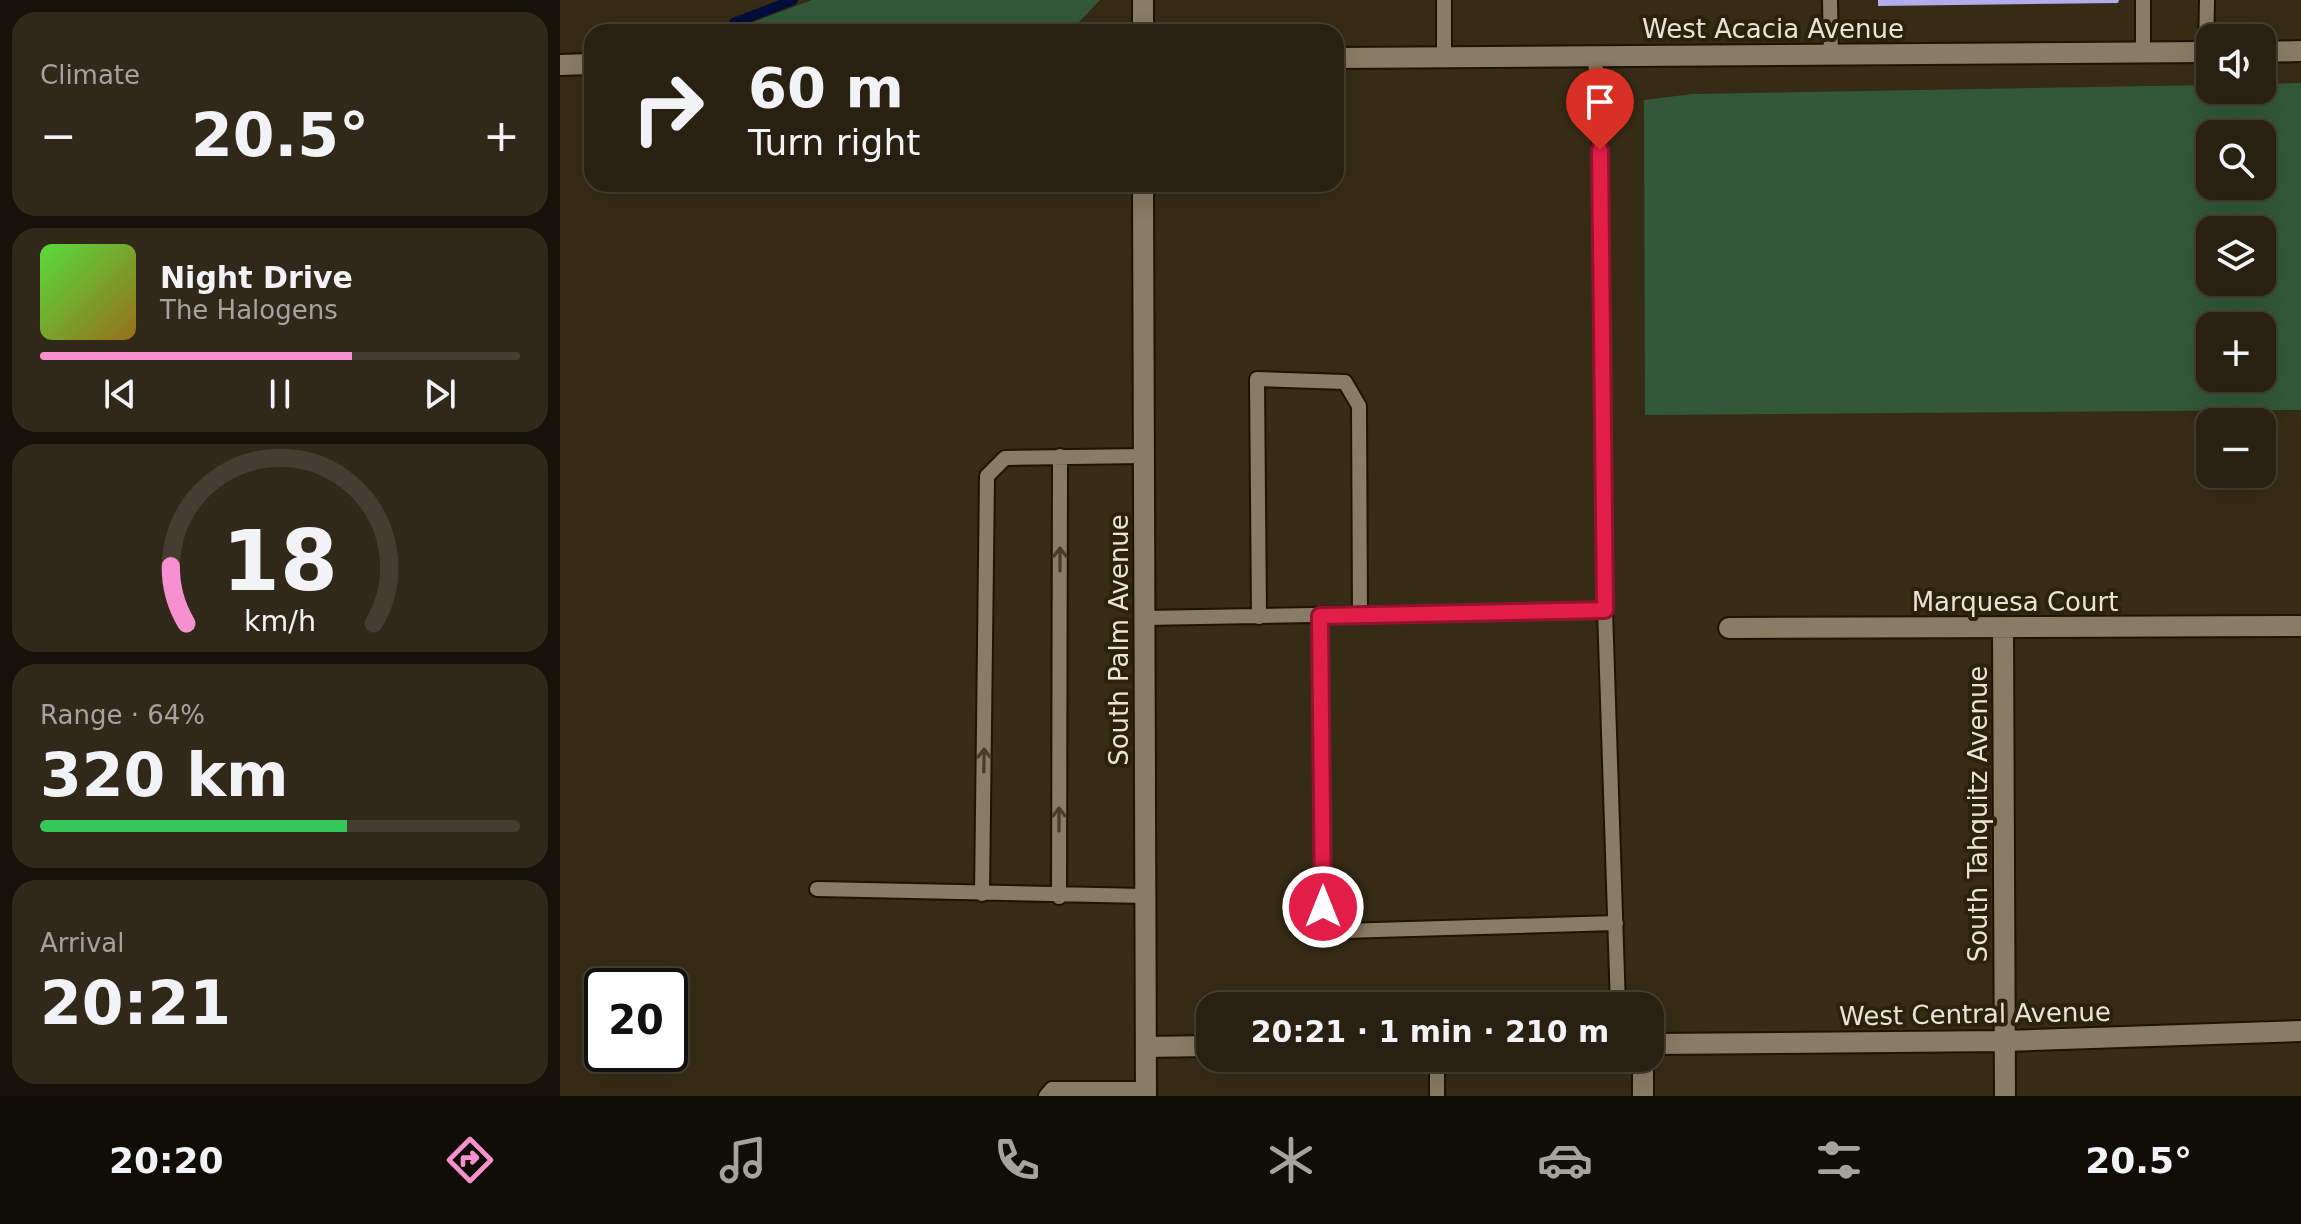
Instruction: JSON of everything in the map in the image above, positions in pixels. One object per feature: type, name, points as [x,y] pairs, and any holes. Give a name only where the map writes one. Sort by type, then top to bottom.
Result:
[{"type":"street","points":[[1143,0],[1143,24]]},
{"type":"street","points":[[2276,52],[2301,51]]},
{"type":"street","name":"West Acacia Avenue","points":[[1344,58],[2196,52]]},
{"type":"street","points":[[560,65],[584,64]]},
{"type":"street","name":"South Palm Avenue","points":[[1143,192],[1146,1093]]},
{"type":"street","name":"Marquesa Court","points":[[1729,628],[2301,626]]},
{"type":"street","name":"South Tahquitz Avenue","points":[[2003,628],[2005,1096]]},
{"type":"street","name":"West Central Avenue","points":[[1664,1044],[2005,1041],[2301,1031]]},
{"type":"street","points":[[1146,1047],[1196,1046]]},
{"type":"street","points":[[1643,1072],[1643,1096]]},
{"type":"lane","points":[[1444,0],[1444,57]]},
{"type":"lane","points":[[1830,0],[1831,55]]},
{"type":"lane","points":[[2143,0],[2143,53]]},
{"type":"lane","points":[[2207,0],[2207,24]]},
{"type":"lane","points":[[1595,57],[1600,150],[1605,610],[1618,992]]},
{"type":"lane","points":[[1259,617],[1257,379],[1345,382],[1359,406],[1360,616]]},
{"type":"lane","points":[[1059,897],[1060,456]]},
{"type":"lane","points":[[982,894],[987,476],[1005,458],[1144,456]]},
{"type":"lane","points":[[1144,618],[1605,610]]},
{"type":"lane","points":[[1320,616],[1323,907],[1342,931],[1616,923]]},
{"type":"lane","points":[[817,889],[1059,897],[1145,896]]},
{"type":"lane","points":[[1437,1072],[1437,1096]]},
{"type":"lane","points":[[1046,1096],[1052,1089],[1146,1093]]},
{"type":"green space","points":[[812,0],[1100,0],[1077,24],[748,24]]},
{"type":"green space","points":[[2301,83],[2301,410],[2196,408],[2196,411],[1645,415],[1644,100],[1692,94],[2196,85],[2196,104],[2276,104],[2276,84]]},
{"type":"building","points":[[1878,0],[2119,0],[2118,3],[1878,6]]},
{"type":"waterway","points":[[734,23],[793,0]]},
{"type":"route","points":[[1323,907],[1320,616],[1605,610],[1600,150]]}]
